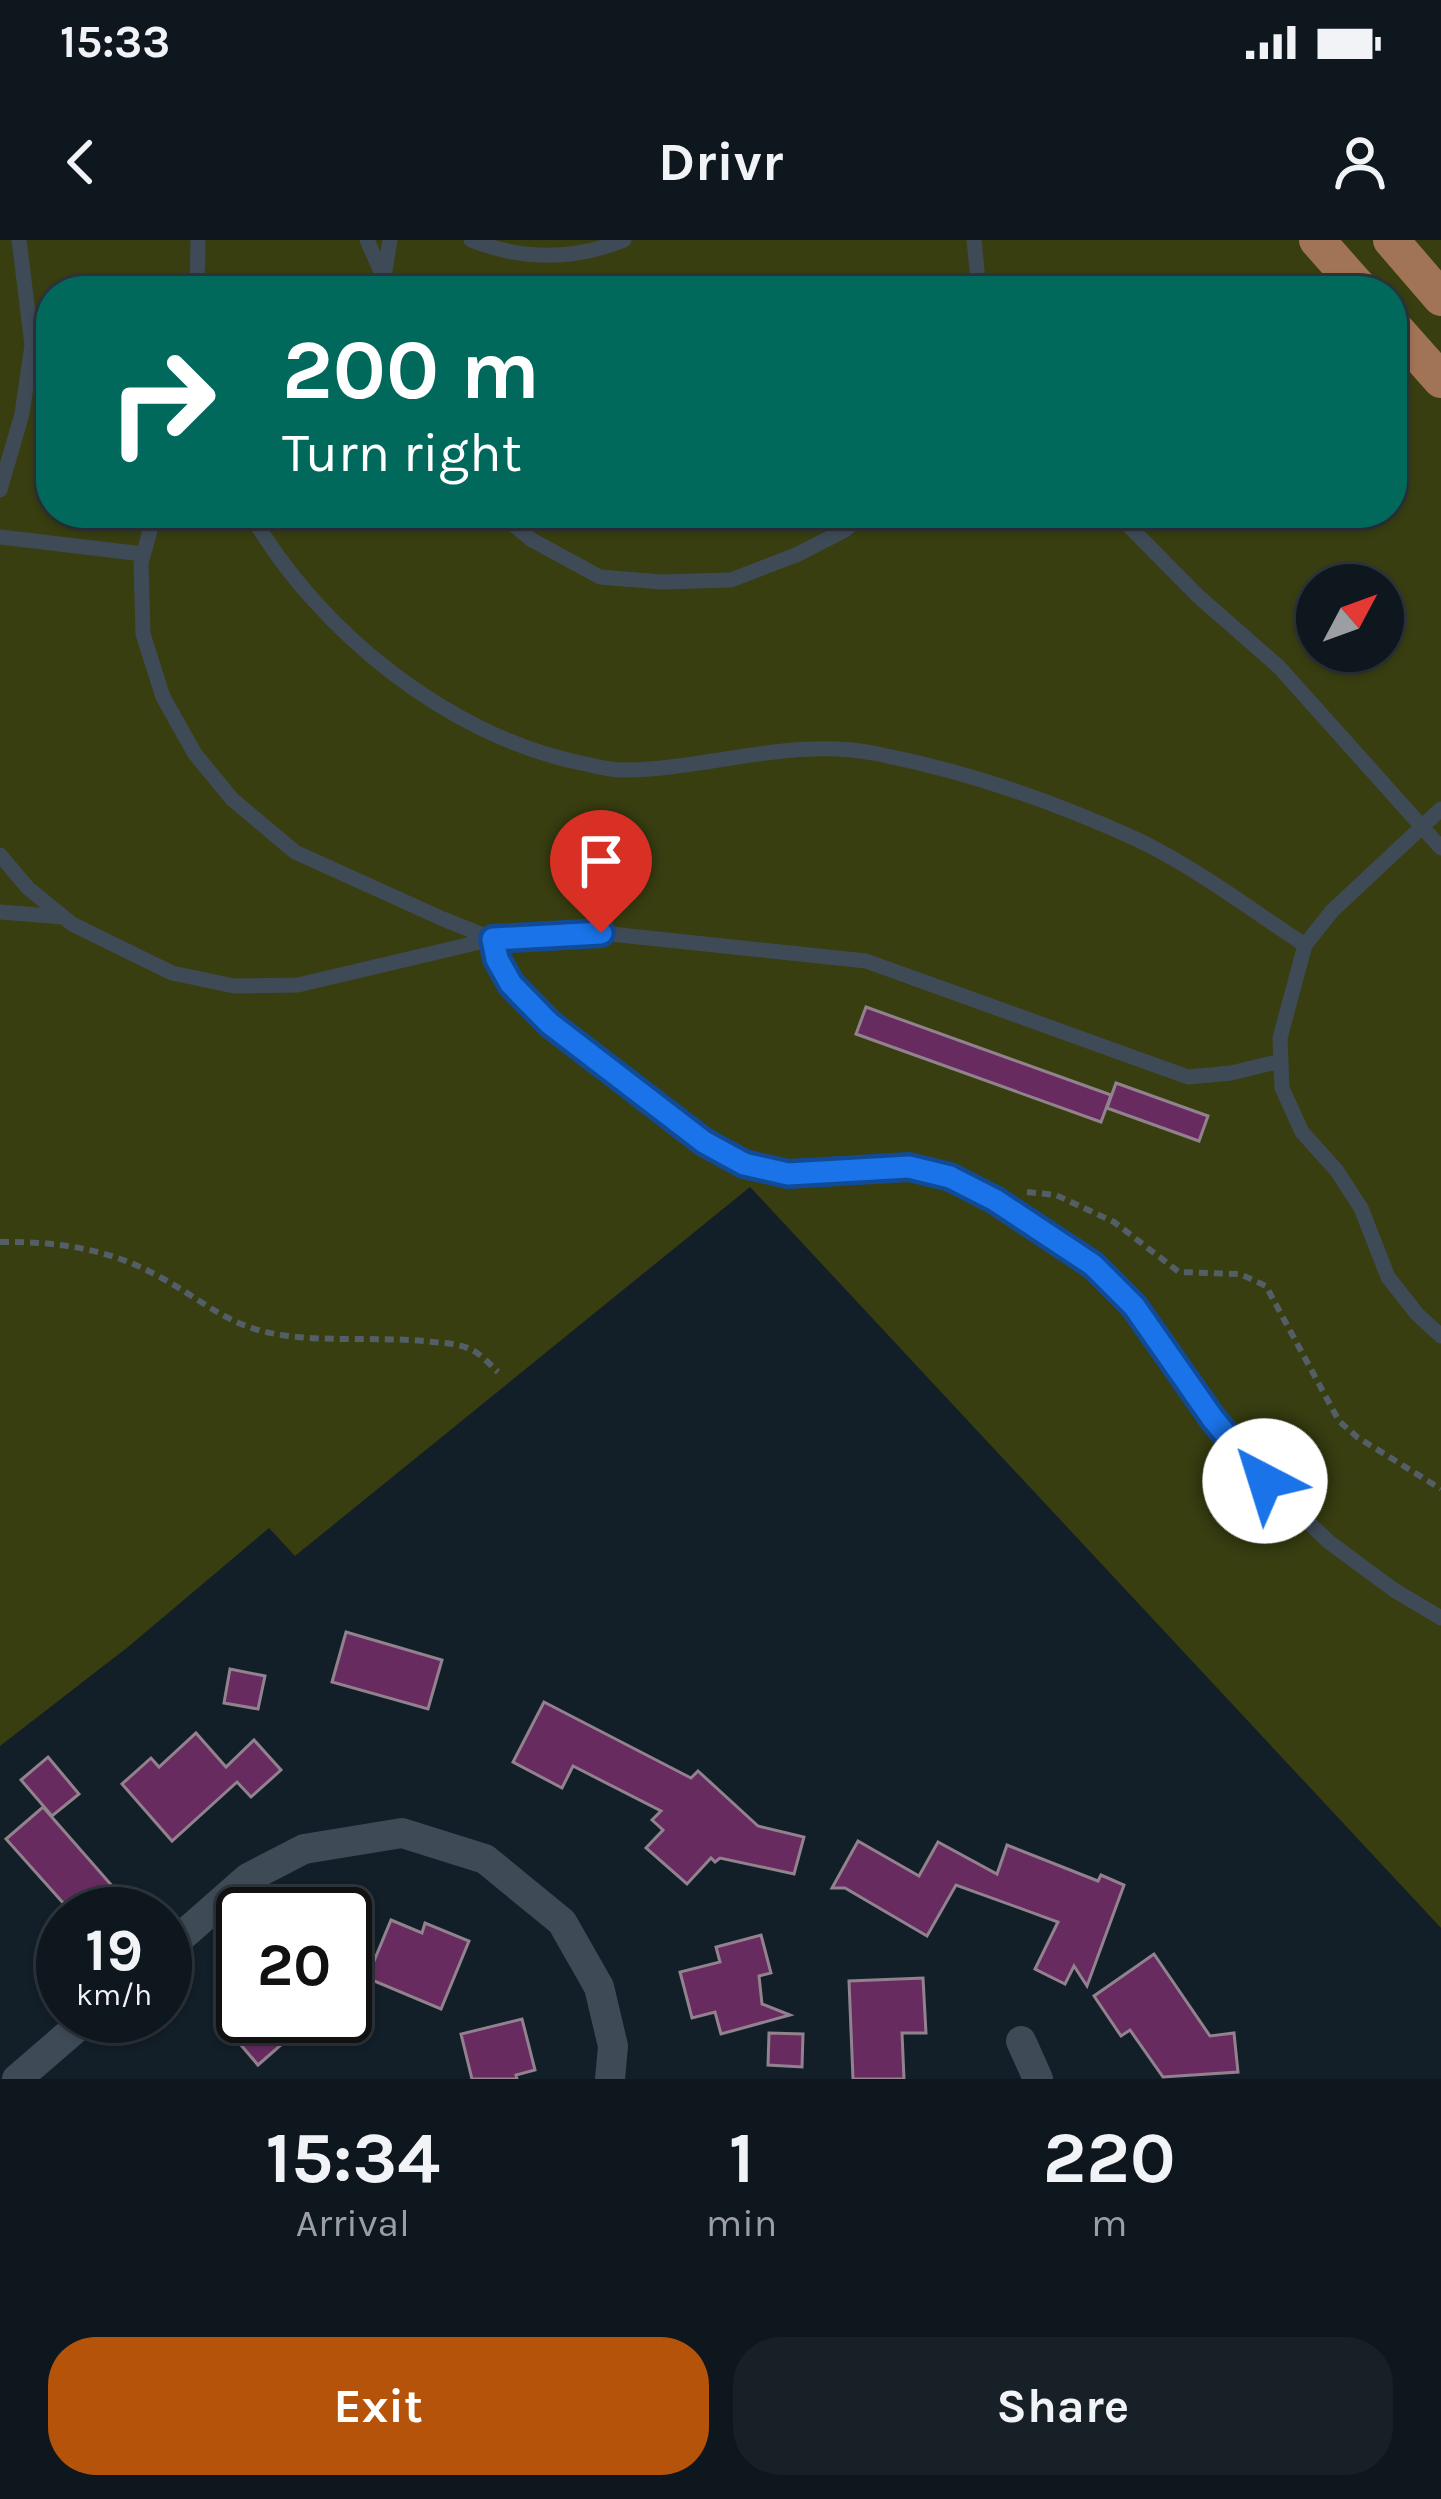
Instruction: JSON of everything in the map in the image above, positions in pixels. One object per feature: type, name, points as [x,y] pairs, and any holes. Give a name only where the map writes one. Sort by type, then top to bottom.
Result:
[{"type":"main road","points":[[1316,240],[1348,276]]},
{"type":"main road","points":[[1391,240],[1441,298]]},
{"type":"main road","points":[[1407,342],[1441,380]]},
{"type":"street","points":[[192,1927],[248,1878],[304,1849],[402,1833],[485,1859],[562,1922],[599,1988],[613,2046],[610,2079]]},
{"type":"street","points":[[1021,2042],[1038,2079]]},
{"type":"street","points":[[17,2079],[59,2043]]},
{"type":"lane","points":[[0,490],[22,414],[32,345],[19,240]]},
{"type":"lane","points":[[197,276],[198,240]]},
{"type":"lane","points":[[368,240],[381,276]]},
{"type":"lane","points":[[385,276],[390,240]]},
{"type":"lane","points":[[471,240],[512,254],[553,258],[624,240]]},
{"type":"lane","points":[[974,240],[978,276]]},
{"type":"lane","points":[[151,528],[141,562],[143,634],[163,698],[195,754],[232,799],[295,852],[493,939]]},
{"type":"lane","points":[[261,528],[293,574],[342,629],[441,707],[498,739],[555,758],[621,771],[702,764],[795,748],[874,752],[1016,792],[1138,840],[1305,945]]},
{"type":"lane","points":[[517,528],[600,577],[662,582],[731,580],[847,528]]},
{"type":"lane","points":[[1130,528],[1198,596],[1280,667],[1441,848]]},
{"type":"lane","points":[[0,537],[143,554]]},
{"type":"lane","points":[[1441,809],[1332,911],[1305,945],[1280,1038],[1282,1088],[1302,1132],[1337,1171],[1361,1208],[1388,1277],[1441,1336]]},
{"type":"lane","points":[[0,855],[28,888],[73,924],[172,973],[234,986],[298,985],[493,939],[601,933],[866,961],[1188,1077],[1231,1073],[1281,1060]]},
{"type":"lane","points":[[0,912],[63,916]]},
{"type":"lane","points":[[493,939],[497,959],[511,984],[549,1023],[704,1142],[744,1164],[788,1174],[909,1167],[950,1177],[995,1200],[1093,1265],[1134,1306],[1213,1419],[1265,1481],[1329,1542],[1441,1618]]},
{"type":"path","points":[[995,1200],[1026,1191],[1056,1195],[1114,1222],[1179,1272],[1240,1274],[1266,1286],[1339,1421],[1441,1489]]},
{"type":"path","points":[[0,1242],[44,1241],[104,1252],[161,1277],[218,1315],[259,1330],[301,1337],[403,1338],[455,1344],[476,1352],[498,1372]]},
{"type":"green space","points":[[0,240],[1441,240],[1441,1928],[750,1187],[295,1556],[269,1528],[128,1647],[0,1746]]},
{"type":"building","points":[[866,1007],[1111,1095],[1101,1122],[856,1034]]},
{"type":"building","points":[[1116,1083],[1208,1116],[1199,1141],[1107,1108]]},
{"type":"building","points":[[346,1632],[442,1660],[428,1709],[332,1682]]},
{"type":"building","points":[[230,1669],[265,1676],[258,1709],[224,1703]]},
{"type":"building","points":[[544,1702],[691,1778],[698,1771],[758,1826],[804,1837],[794,1874],[711,1858],[687,1884],[646,1848],[663,1830],[652,1820],[661,1811],[573,1766],[562,1788],[513,1762]]},
{"type":"building","points":[[196,1733],[226,1767],[254,1740],[281,1770],[251,1797],[237,1782],[172,1841],[122,1784],[151,1758],[159,1767]]},
{"type":"building","points":[[48,1757],[79,1794],[52,1816],[21,1780]]},
{"type":"building","points":[[43,1807],[113,1887],[49,1887],[6,1839]]},
{"type":"building","points":[[858,1841],[919,1876],[938,1842],[997,1874],[1007,1845],[1098,1881],[1101,1875],[1124,1885],[1087,1986],[1074,1966],[1065,1984],[1035,1969],[1058,1922],[956,1885],[927,1936],[845,1888],[832,1888]]},
{"type":"building","points":[[391,1920],[422,1933],[425,1923],[469,1941],[441,2009],[372,1980],[372,1966]]},
{"type":"building","points":[[761,1935],[771,1973],[759,1976],[762,2004],[790,2015],[721,2034],[715,2012],[692,2018],[680,1972],[720,1962],[716,1947]]},
{"type":"building","points":[[1154,1954],[1210,2036],[1234,2033],[1238,2072],[1163,2077],[1130,2030],[1121,2036],[1094,1996]]},
{"type":"building","points":[[923,1978],[926,2033],[902,2033],[904,2079],[853,2079],[849,1981]]},
{"type":"building","points":[[522,2019],[535,2070],[516,2075],[517,2079],[472,2079],[461,2034]]},
{"type":"building","points":[[769,2033],[803,2034],[802,2067],[768,2065]]},
{"type":"building","points":[[239,2043],[283,2043],[258,2065]]},
{"type":"route","points":[[601,933],[493,939],[497,959],[511,984],[549,1023],[704,1142],[744,1164],[788,1174],[909,1167],[950,1177],[995,1200],[1093,1265],[1134,1306],[1213,1419],[1265,1481]]}]
